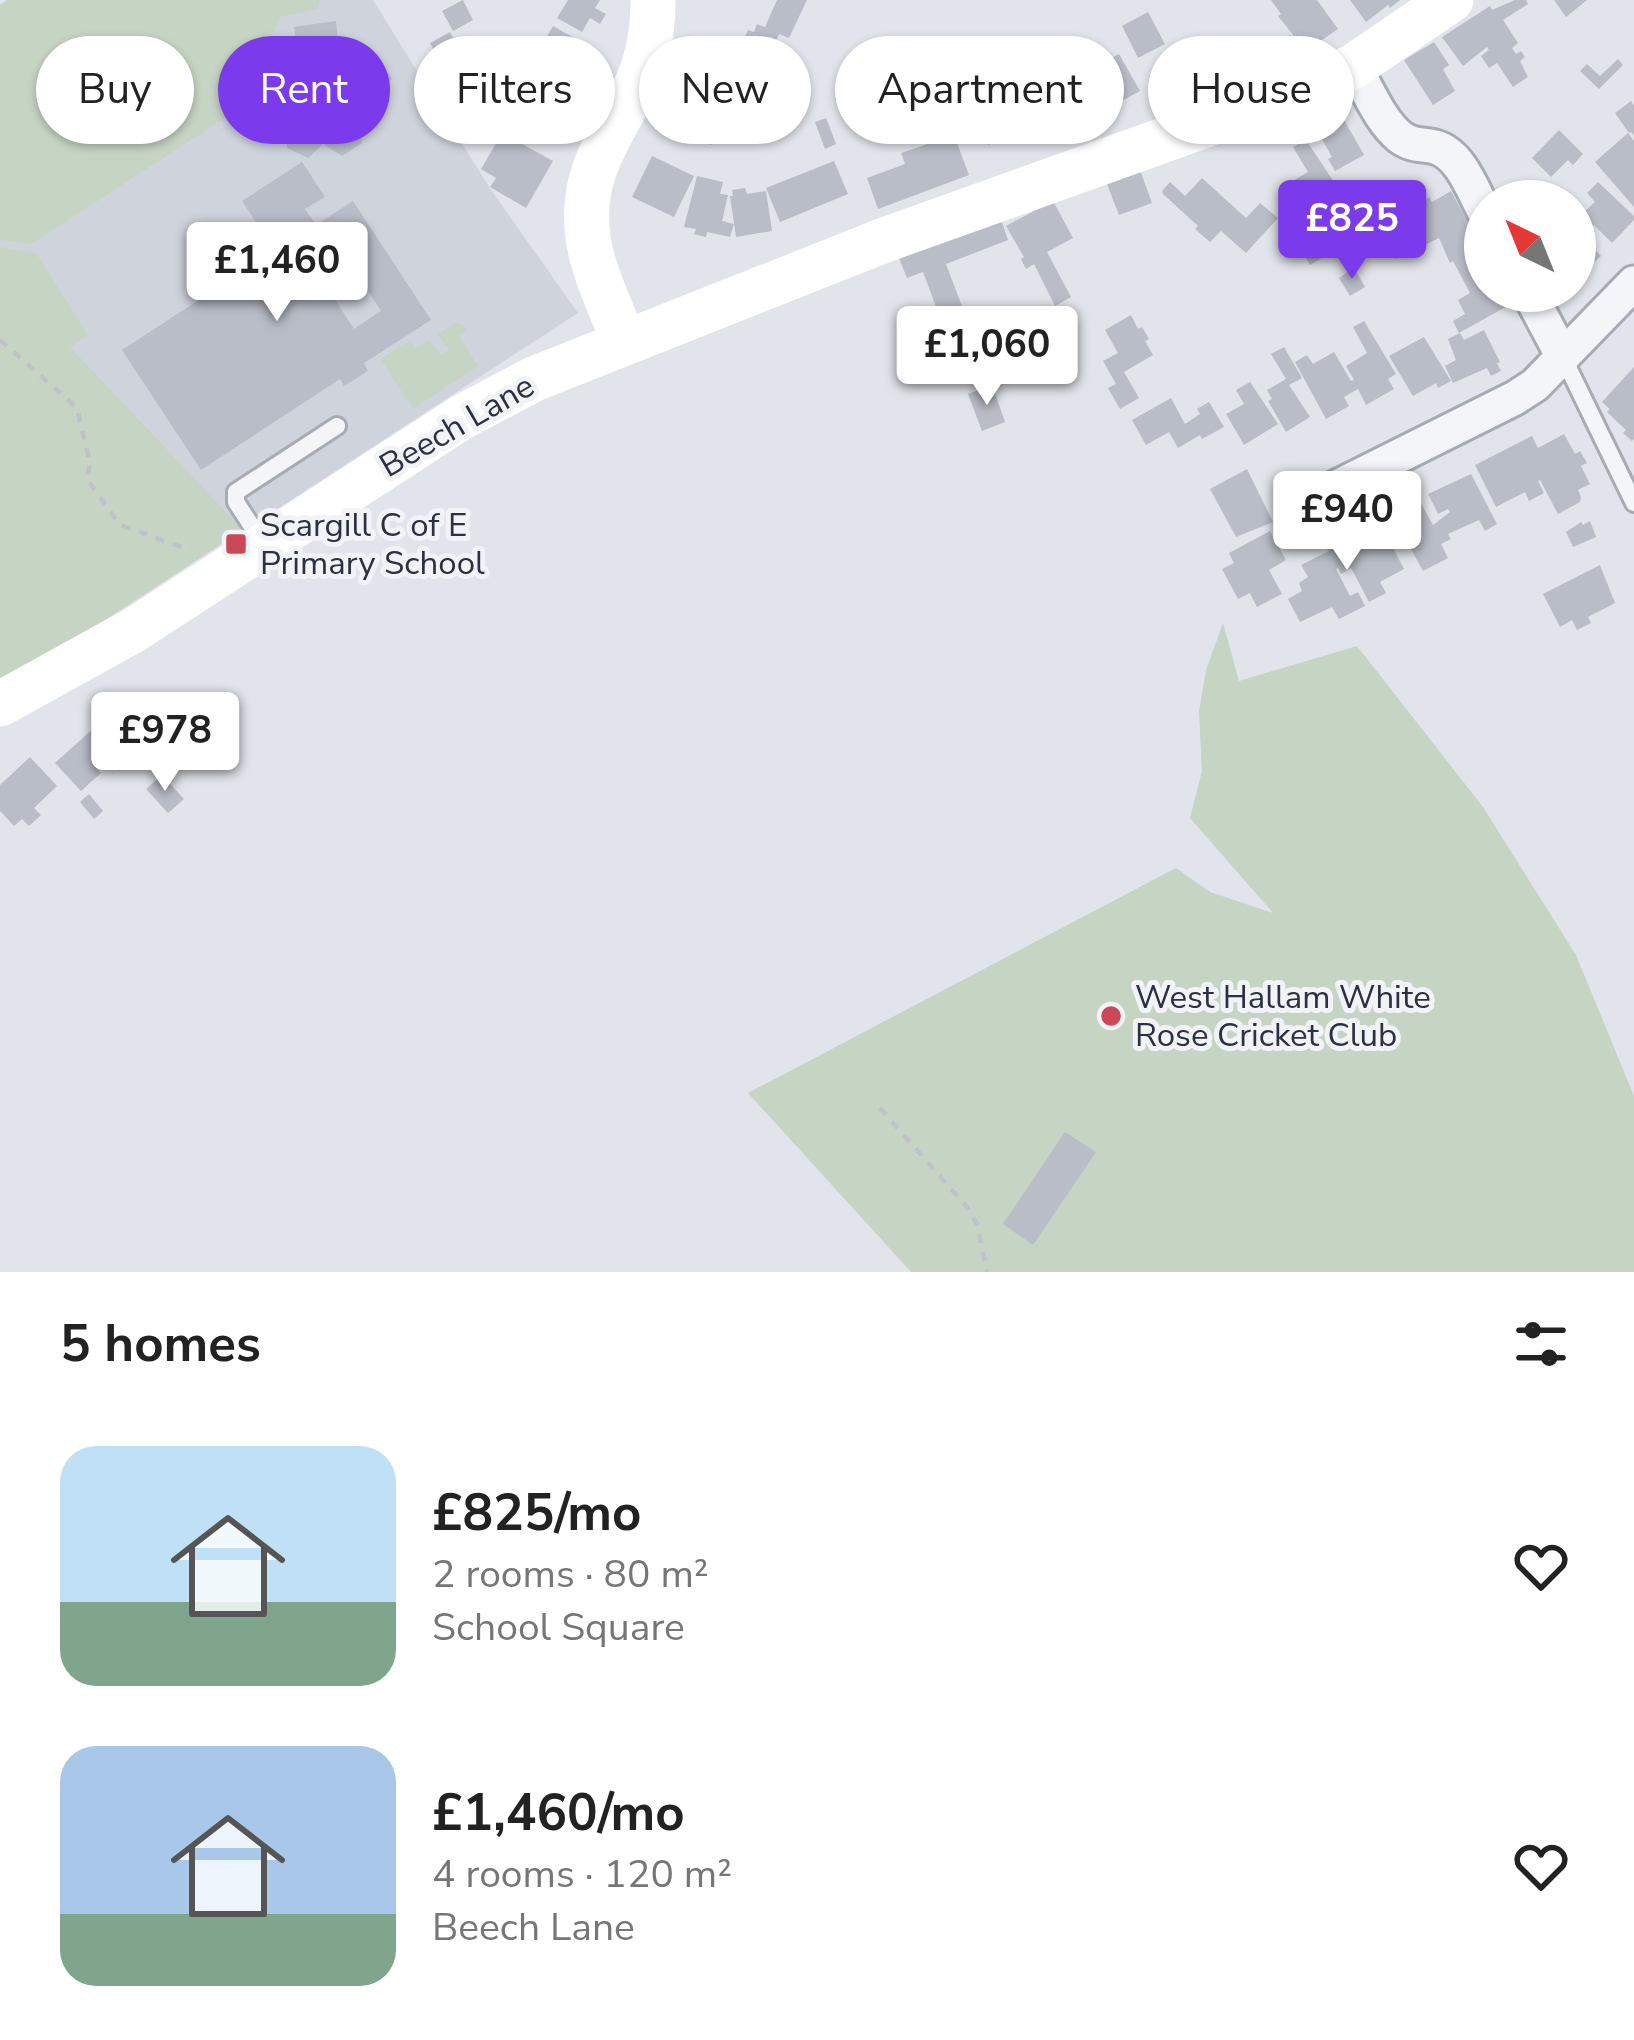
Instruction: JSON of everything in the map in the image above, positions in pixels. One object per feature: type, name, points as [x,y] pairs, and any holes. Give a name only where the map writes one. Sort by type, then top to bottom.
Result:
[{"type":"street","points":[[624,342],[592,258],[587,202],[596,163],[640,78],[652,0]]},
{"type":"street","name":"Beech Lane","points":[[1354,66],[1451,0]]},
{"type":"street","points":[[1354,66],[1393,130],[1415,146],[1435,147],[1453,158],[1466,180]]},
{"type":"street","name":"Beech Lane","points":[[0,704],[134,631],[462,417],[534,379],[882,241],[1154,144]]},
{"type":"street","points":[[1328,481],[1515,398],[1534,385],[1634,284]]},
{"type":"street","points":[[1539,312],[1563,356]]},
{"type":"lane","points":[[1563,356],[1634,503]]},
{"type":"lane","points":[[264,545],[236,502],[236,492],[337,426]]},
{"type":"path","points":[[0,340],[77,409],[90,464],[87,479],[120,525],[201,554],[217,576]]},
{"type":"path","points":[[880,1108],[966,1206],[976,1225],[987,1272]]},
{"type":"shaded area","points":[[7,0],[373,0],[414,66],[414,144],[462,144],[578,313],[268,515],[258,514],[240,526],[240,532],[0,309],[0,5]]},
{"type":"green space","points":[[7,0],[320,0],[318,9],[280,17],[271,36],[218,36],[218,122],[194,138],[194,36],[36,36],[36,144],[185,144],[31,244],[0,239],[0,5]]},
{"type":"green space","points":[[0,247],[36,253],[88,335],[70,347],[240,532],[93,628],[0,679]]},
{"type":"green space","points":[[455,323],[466,330],[459,336],[478,366],[413,409],[381,359],[410,340],[416,348],[429,340],[441,355],[449,350],[438,334]]},
{"type":"green space","points":[[1223,623],[1239,681],[1357,646],[1483,807],[1576,955],[1634,1096],[1634,1272],[911,1272],[748,1093],[1176,868],[1210,892],[1273,913],[1190,818],[1202,771],[1199,711],[1206,670]]},
{"type":"building","points":[[463,0],[473,20],[453,31],[442,11]]},
{"type":"building","points":[[568,0],[600,0],[595,8],[606,14],[600,24],[590,18],[582,32],[557,18]]},
{"type":"building","points":[[777,0],[807,0],[790,36],[745,36],[757,24],[765,27]]},
{"type":"building","points":[[1271,0],[1317,0],[1338,29],[1328,36],[1294,36],[1278,16]]},
{"type":"building","points":[[1350,0],[1400,0],[1366,22]]},
{"type":"building","points":[[1515,0],[1528,4],[1503,20],[1518,43],[1512,48],[1525,57],[1520,61],[1528,77],[1513,87],[1497,63],[1489,68],[1481,56],[1487,47],[1463,66],[1442,37],[1490,6],[1492,10]]},
{"type":"building","points":[[1554,0],[1587,0],[1566,17]]},
{"type":"building","points":[[1148,12],[1161,36],[1148,36],[1148,53],[1138,58],[1122,26]]},
{"type":"building","points":[[336,21],[338,36],[295,36],[294,27]]},
{"type":"building","points":[[553,26],[571,36],[547,36]]},
{"type":"building","points":[[1434,42],[1449,65],[1443,69],[1455,91],[1433,105],[1404,60]]},
{"type":"building","points":[[1618,59],[1623,65],[1599,89],[1580,71],[1587,64],[1600,76]]},
{"type":"building","points":[[1124,63],[1140,91],[1124,100]]},
{"type":"building","points":[[1631,101],[1634,106],[1634,135],[1615,113]]},
{"type":"building","points":[[826,118],[836,144],[825,149],[815,122]]},
{"type":"building","points":[[1559,130],[1583,154],[1573,165],[1568,160],[1551,177],[1532,158]]},
{"type":"building","points":[[1628,133],[1634,141],[1634,207],[1595,162]]},
{"type":"building","points":[[1354,137],[1364,155],[1335,171],[1328,159],[1332,157],[1325,144],[1354,144]]},
{"type":"building","points":[[287,144],[323,144],[308,158]]},
{"type":"building","points":[[323,144],[360,144],[342,156]]},
{"type":"building","points":[[496,144],[522,144],[553,161],[526,208],[490,187],[496,178],[481,169]]},
{"type":"building","points":[[928,144],[957,144],[969,175],[878,209],[867,178],[905,164],[901,153]]},
{"type":"building","points":[[1309,144],[1342,194],[1328,202],[1332,210],[1322,215],[1327,225],[1312,233],[1301,215],[1286,223],[1278,208],[1293,201],[1284,186],[1308,172],[1293,147]]},
{"type":"building","points":[[652,156],[694,176],[674,217],[632,197]]},
{"type":"building","points":[[834,161],[848,194],[780,222],[766,188]]},
{"type":"building","points":[[302,162],[325,197],[305,209],[316,225],[353,201],[431,320],[364,363],[368,371],[344,386],[340,379],[201,470],[122,350],[254,264],[248,256],[286,231],[281,223],[264,234],[242,201]],"holes":[[[344,254],[381,311],[354,329],[317,272]]]},
{"type":"building","points":[[1139,167],[1152,203],[1119,215],[1105,179]]},
{"type":"building","points":[[697,176],[723,182],[720,194],[728,195],[722,221],[734,224],[730,237],[707,232],[706,237],[684,227]]},
{"type":"building","points":[[1202,178],[1246,218],[1260,203],[1278,218],[1246,253],[1221,231],[1210,242],[1163,194],[1170,182],[1185,196]]},
{"type":"building","points":[[1596,184],[1634,216],[1612,243],[1596,227]]},
{"type":"building","points":[[745,188],[747,194],[766,191],[772,231],[736,237],[730,196],[732,190]]},
{"type":"building","points":[[1451,191],[1464,215],[1464,282],[1439,238],[1396,259],[1370,211],[1389,200],[1400,219],[1429,197],[1432,202]]},
{"type":"building","points":[[1053,201],[1073,238],[1047,252],[1071,297],[1055,306],[1034,264],[1026,269],[1006,226]]},
{"type":"building","points":[[1000,217],[1008,240],[946,264],[983,362],[960,371],[923,272],[907,278],[898,256]]},
{"type":"building","points":[[1354,217],[1364,233],[1310,265],[1301,249]]},
{"type":"building","points":[[1354,268],[1365,287],[1350,296],[1339,278]]},
{"type":"building","points":[[1497,312],[1459,333],[1453,321],[1465,314]]},
{"type":"building","points":[[1131,315],[1149,339],[1145,341],[1153,355],[1124,372],[1139,398],[1120,409],[1108,388],[1116,384],[1103,361],[1118,353],[1105,330]]},
{"type":"building","points":[[1049,320],[1060,341],[1029,357],[1018,335]]},
{"type":"building","points":[[1364,321],[1396,374],[1388,379],[1394,389],[1366,405],[1358,389],[1344,397],[1349,406],[1326,419],[1295,362],[1307,355],[1313,364],[1334,352],[1354,380],[1346,366],[1367,353],[1353,327]]},
{"type":"building","points":[[1484,330],[1501,371],[1491,376],[1487,368],[1453,383],[1445,366],[1456,360],[1448,339],[1460,333],[1464,340]]},
{"type":"building","points":[[1424,337],[1451,381],[1438,388],[1436,383],[1413,396],[1389,356]]},
{"type":"building","points":[[1284,347],[1302,378],[1289,385],[1310,417],[1286,432],[1268,401],[1272,399],[1267,390],[1286,379],[1271,354]]},
{"type":"building","points":[[1634,367],[1634,439],[1632,441],[1602,402]]},
{"type":"building","points":[[1250,382],[1278,424],[1244,445],[1226,414],[1244,404],[1236,390]]},
{"type":"building","points":[[992,385],[1005,422],[982,431],[968,394]]},
{"type":"building","points":[[1171,398],[1185,424],[1209,402],[1224,427],[1178,448],[1169,432],[1146,445],[1132,420]]},
{"type":"building","points":[[1564,434],[1575,454],[1580,451],[1587,463],[1581,466],[1590,484],[1578,490],[1580,502],[1558,514],[1540,480],[1544,493],[1529,501],[1525,492],[1496,507],[1475,465],[1532,436],[1538,448]]},
{"type":"building","points":[[1247,469],[1273,522],[1236,537],[1210,489]]},
{"type":"building","points":[[1471,474],[1497,524],[1485,531],[1479,520],[1448,534],[1451,539],[1441,544],[1448,558],[1423,571],[1391,513],[1418,498],[1433,525],[1450,512],[1438,514],[1428,494]]},
{"type":"building","points":[[1378,519],[1404,569],[1380,582],[1386,593],[1369,602],[1351,568],[1341,574],[1338,568],[1350,596],[1358,592],[1365,606],[1339,619],[1332,607],[1300,622],[1288,599],[1302,591],[1299,583],[1308,577],[1301,565]]},
{"type":"building","points":[[1590,521],[1596,537],[1573,547],[1566,532]]},
{"type":"building","points":[[1270,531],[1286,560],[1269,570],[1282,594],[1257,607],[1250,593],[1238,599],[1222,569],[1234,563],[1229,553]]},
{"type":"building","points":[[1600,565],[1615,603],[1588,617],[1591,623],[1577,630],[1572,620],[1560,627],[1543,594]]},
{"type":"building","points":[[96,726],[108,739],[114,733],[135,756],[119,771],[105,755],[94,765],[101,773],[81,791],[55,763]]},
{"type":"building","points":[[30,757],[57,786],[34,808],[41,815],[29,826],[22,819],[14,826],[0,811],[0,785]]},
{"type":"building","points":[[162,775],[184,799],[168,813],[146,789]]},
{"type":"building","points":[[89,794],[103,811],[94,819],[80,802]]},
{"type":"building","points":[[1065,1132],[1096,1152],[1033,1245],[1003,1224]]},
{"type":"place","name":"Scargill C of E Primary School","points":[[236,544]]},
{"type":"place","name":"West Hallam White Rose Cricket Club","points":[[1111,1016]]}]
